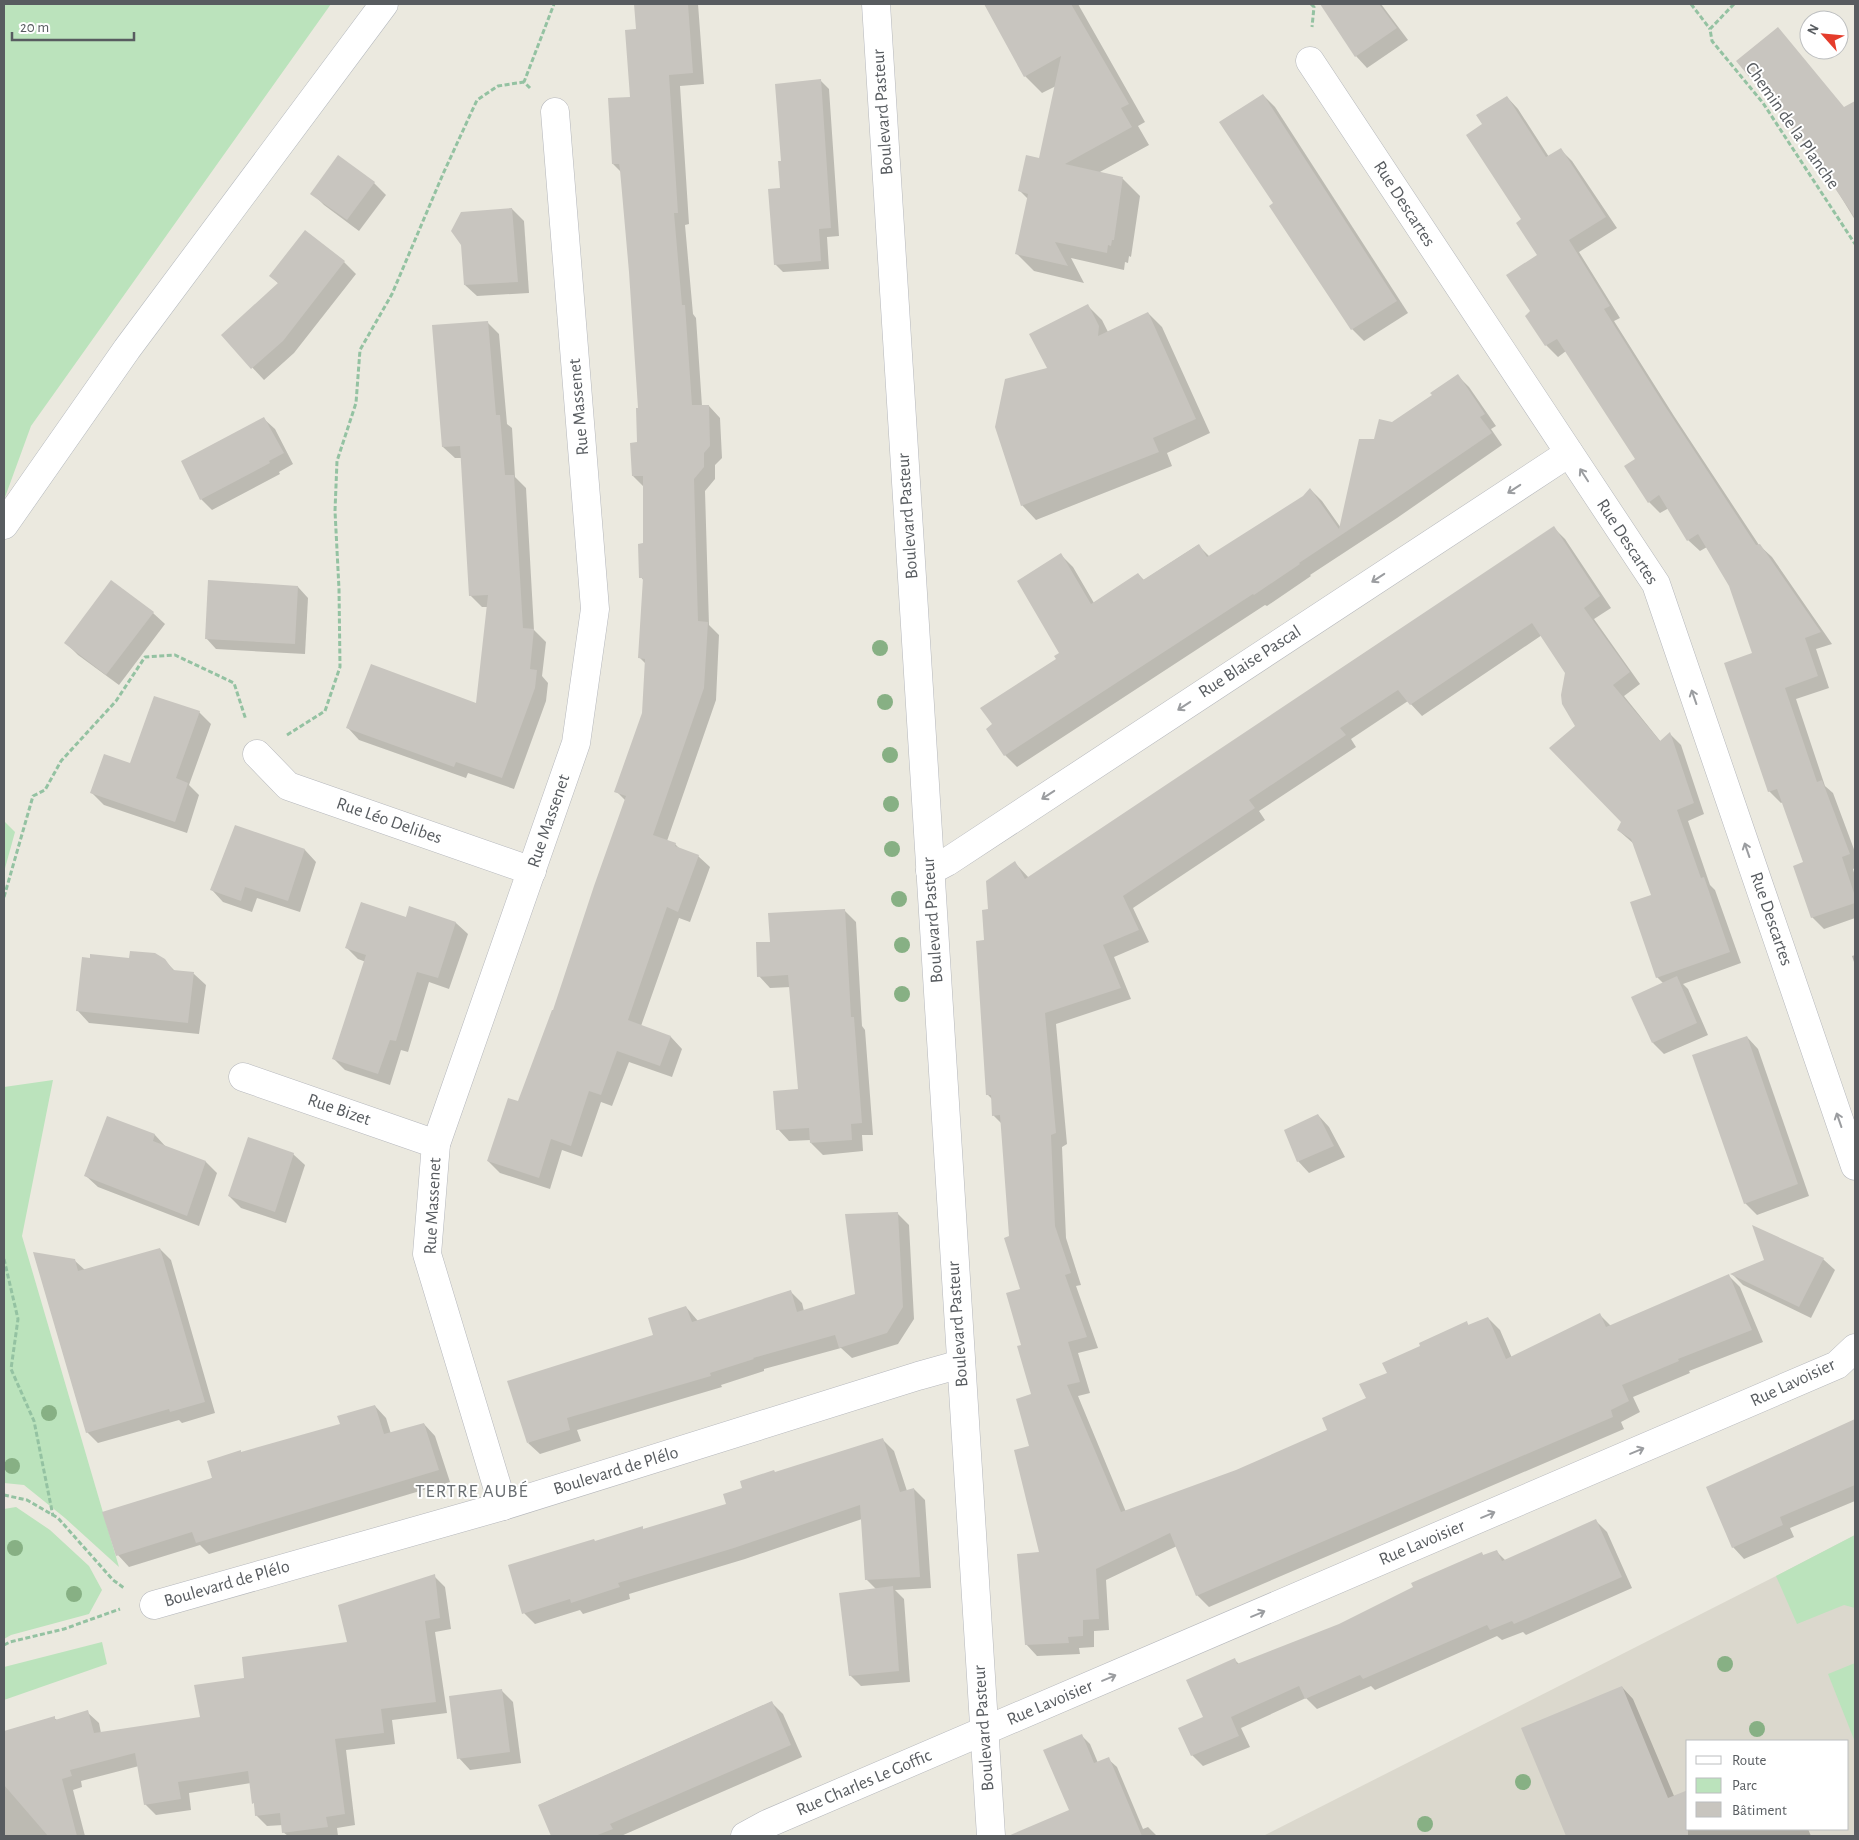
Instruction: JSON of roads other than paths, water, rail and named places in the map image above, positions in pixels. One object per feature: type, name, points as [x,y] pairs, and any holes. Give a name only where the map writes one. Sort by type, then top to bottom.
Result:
[{"type":"street","points":[[4,525],[127,349],[384,4]]},
{"type":"street","name":"Boulevard Pasteur","points":[[876,4],[991,1836]]},
{"type":"street","name":"Rue Descartes","points":[[1310,60],[1656,584],[1855,1166]]},
{"type":"street","name":"Rue Massenet","points":[[503,1506],[427,1254],[436,1144],[576,743],[595,609],[555,112]]},
{"type":"street","name":"Rue Blaise Pascal","points":[[930,871],[1569,453]]},
{"type":"street","name":"Rue Léo Delibes","points":[[257,754],[288,786],[532,871]]},
{"type":"street","name":"Rue Bizet","points":[[243,1077],[436,1144]]},
{"type":"street","name":"Rue Lavoisier","points":[[984,1732],[1837,1365],[1855,1348]]},
{"type":"street","name":"Boulevard de Plélo","points":[[154,1605],[503,1506],[961,1364]]},
{"type":"street","name":"Rue Charles Le Goffic","points":[[745,1836],[776,1820],[984,1732]]},
{"type":"district","name":"TERTRE AUBÉ","points":[[472,1491]]}]
